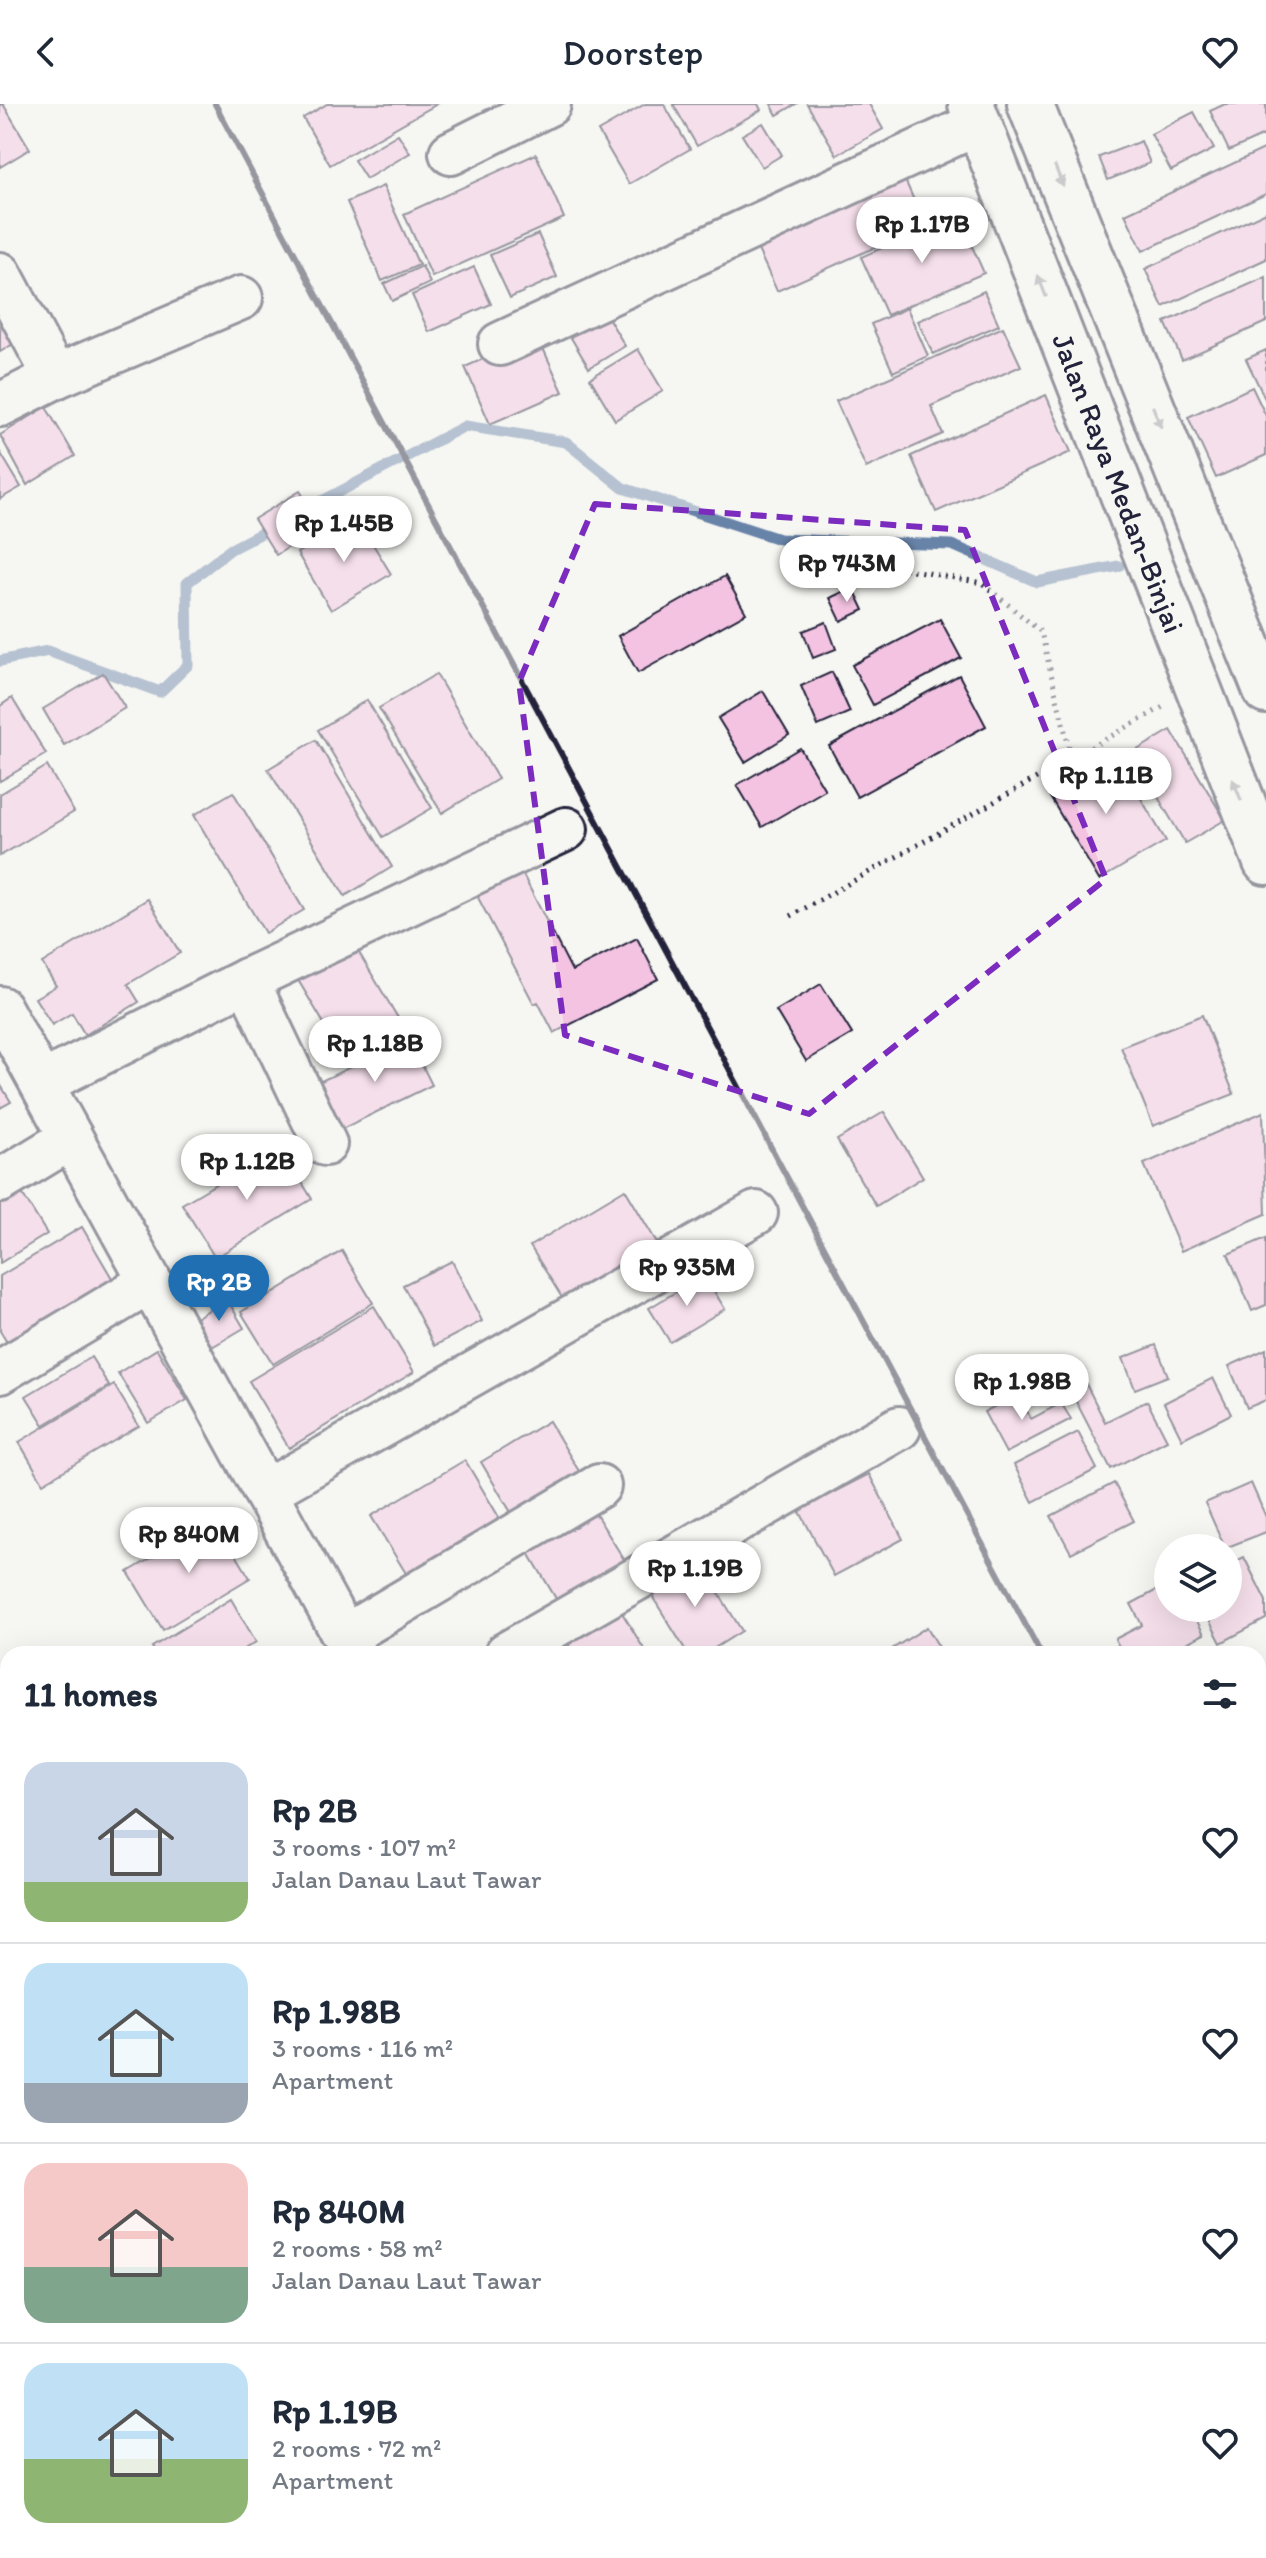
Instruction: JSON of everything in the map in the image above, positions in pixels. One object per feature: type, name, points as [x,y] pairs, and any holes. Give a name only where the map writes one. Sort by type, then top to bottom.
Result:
[{"type":"main road","name":"Jalan Raya Medan-Binjai","points":[[1030,104],[1266,691]]},
{"type":"main road","name":"Jalan Raya Medan-Binjai","points":[[975,114],[1266,862]]},
{"type":"street","points":[[451,153],[549,104]]},
{"type":"street","points":[[500,344],[975,114]]},
{"type":"street","points":[[0,274],[55,377]]},
{"type":"street","points":[[0,405],[55,377],[241,298]]},
{"type":"street","points":[[42,1083],[247,980],[566,829]]},
{"type":"street","points":[[247,980],[325,1144]]},
{"type":"street","points":[[0,1008],[350,1645],[599,1486]]},
{"type":"street","points":[[0,1181],[71,1138]]},
{"type":"street","points":[[265,1492],[756,1213]]},
{"type":"street","points":[[0,1372],[150,1282]]},
{"type":"street","points":[[520,1646],[899,1428]]},
{"type":"path","points":[[826,554],[982,583],[1041,632],[1072,760]]},
{"type":"path","points":[[791,916],[1197,688]]},
{"type":"highlighted area","points":[[595,504],[965,530],[1106,879],[809,1114],[565,1035],[519,682]]},
{"type":"building","points":[[0,104],[3,104],[30,149],[0,167]]},
{"type":"building","points":[[327,104],[437,104],[330,165],[303,118]]},
{"type":"building","points":[[645,104],[664,104],[690,149],[629,184],[598,131]]},
{"type":"building","points":[[673,104],[758,104],[761,110],[697,146]]},
{"type":"building","points":[[771,104],[796,104],[777,115]]},
{"type":"building","points":[[807,104],[869,104],[883,129],[837,155]]},
{"type":"building","points":[[1225,104],[1266,104],[1266,134],[1229,151],[1210,111]]},
{"type":"building","points":[[1194,112],[1214,149],[1171,171],[1151,134]]},
{"type":"building","points":[[763,123],[782,155],[762,167],[742,135]]},
{"type":"building","points":[[398,134],[410,153],[366,179],[354,160]]},
{"type":"building","points":[[1141,141],[1150,163],[1108,180],[1099,157]]},
{"type":"building","points":[[1266,148],[1266,194],[1143,251],[1125,214]]},
{"type":"building","points":[[536,154],[564,218],[432,277],[404,214]]},
{"type":"building","points":[[901,171],[925,225],[777,291],[752,237]]},
{"type":"building","points":[[383,186],[419,265],[382,281],[347,202]]},
{"type":"building","points":[[1266,212],[1266,259],[1163,307],[1145,269]]},
{"type":"building","points":[[958,215],[984,273],[887,315],[861,257]]},
{"type":"building","points":[[538,234],[557,277],[510,298],[490,255]]},
{"type":"building","points":[[422,266],[430,283],[392,301],[384,284]]},
{"type":"building","points":[[474,267],[491,304],[429,332],[412,295]]},
{"type":"building","points":[[1266,277],[1266,322],[1182,360],[1165,322]]},
{"type":"building","points":[[984,291],[999,325],[933,354],[918,321]]},
{"type":"building","points":[[907,308],[928,356],[893,372],[871,324]]},
{"type":"building","points":[[603,309],[625,346],[589,368],[567,331]]},
{"type":"building","points":[[0,322],[13,344],[0,352]]},
{"type":"building","points":[[1003,327],[1021,366],[931,406],[943,434],[866,468],[836,401]]},
{"type":"building","points":[[537,335],[563,392],[490,424],[465,367]]},
{"type":"building","points":[[638,349],[663,391],[615,420],[590,378]]},
{"type":"building","points":[[1266,350],[1266,401],[1246,359]]},
{"type":"building","points":[[1252,387],[1266,416],[1266,455],[1216,478],[1188,417]]},
{"type":"building","points":[[1046,395],[1071,452],[936,512],[911,456]]},
{"type":"building","points":[[46,407],[75,456],[27,485],[0,435]]},
{"type":"building","points":[[0,452],[21,487],[0,499]]},
{"type":"building","points":[[300,491],[322,527],[276,555],[254,519]]},
{"type":"building","points":[[357,518],[391,574],[331,610],[297,553]]},
{"type":"building","points":[[725,576],[746,613],[638,673],[618,636]]},
{"type":"building","points":[[853,587],[864,610],[841,621],[830,598]]},
{"type":"building","points":[[940,619],[961,658],[873,705],[852,665]]},
{"type":"building","points":[[826,622],[836,649],[813,658],[803,631]]},
{"type":"building","points":[[832,672],[850,712],[818,726],[801,686]]},
{"type":"building","points":[[103,673],[125,708],[64,745],[43,709]]},
{"type":"building","points":[[436,674],[498,779],[442,813],[379,708]]},
{"type":"building","points":[[959,675],[986,726],[857,797],[829,746]]},
{"type":"building","points":[[763,691],[789,735],[745,762],[718,718]]},
{"type":"building","points":[[12,698],[46,754],[0,781],[0,706]]},
{"type":"building","points":[[367,700],[432,808],[383,837],[318,730]]},
{"type":"building","points":[[1171,730],[1225,820],[1185,843],[1132,753]]},
{"type":"building","points":[[316,740],[392,867],[345,896],[268,769]]},
{"type":"building","points":[[800,748],[825,790],[762,827],[737,785]]},
{"type":"building","points":[[1113,751],[1166,841],[1099,880],[1046,790]]},
{"type":"building","points":[[47,766],[74,812],[0,856],[0,794]]},
{"type":"building","points":[[233,792],[304,910],[265,933],[194,815]]},
{"type":"building","points":[[520,869],[572,971],[637,938],[658,979],[554,1033],[538,1002],[534,1004],[475,892]]},
{"type":"building","points":[[148,899],[180,953],[128,984],[139,1002],[85,1035],[72,1013],[52,1025],[35,998],[56,986],[42,963]]},
{"type":"building","points":[[355,946],[404,1028],[347,1062],[298,980]]},
{"type":"building","points":[[821,984],[852,1034],[806,1061],[776,1011]]},
{"type":"building","points":[[1202,1015],[1234,1094],[1153,1126],[1121,1047]]},
{"type":"building","points":[[409,1039],[432,1085],[342,1129],[319,1082]]},
{"type":"building","points":[[0,1084],[11,1102],[0,1108]]},
{"type":"building","points":[[884,1112],[923,1177],[876,1206],[837,1140]]},
{"type":"building","points":[[1263,1112],[1266,1214],[1181,1251],[1144,1164]]},
{"type":"building","points":[[280,1146],[312,1199],[215,1258],[182,1204]]},
{"type":"building","points":[[625,1189],[663,1253],[569,1309],[530,1246]]},
{"type":"building","points":[[20,1190],[47,1234],[0,1263],[0,1202]]},
{"type":"building","points":[[82,1227],[116,1285],[11,1349],[0,1331],[0,1276]]},
{"type":"building","points":[[1266,1238],[1266,1305],[1252,1311],[1228,1254]]},
{"type":"building","points":[[342,1251],[373,1303],[273,1364],[241,1312]]},
{"type":"building","points":[[452,1261],[482,1321],[434,1346],[403,1285]]},
{"type":"building","points":[[704,1275],[725,1309],[670,1342],[649,1308]]},
{"type":"building","points":[[227,1299],[244,1328],[212,1347],[194,1319]]},
{"type":"building","points":[[374,1306],[414,1372],[289,1448],[249,1381]]},
{"type":"building","points":[[1156,1345],[1168,1376],[1135,1389],[1123,1358]]},
{"type":"building","points":[[157,1349],[187,1400],[148,1423],[118,1373]]},
{"type":"building","points":[[1266,1349],[1266,1400],[1247,1408],[1229,1366]]},
{"type":"building","points":[[91,1357],[109,1386],[44,1425],[26,1396]]},
{"type":"building","points":[[1213,1378],[1231,1414],[1182,1439],[1164,1403]]},
{"type":"building","points":[[1086,1384],[1105,1422],[1147,1401],[1167,1440],[1111,1469],[1071,1392]]},
{"type":"building","points":[[114,1385],[139,1426],[43,1483],[19,1442]]},
{"type":"building","points":[[1018,1394],[1031,1419],[1061,1403],[1071,1419],[1006,1453],[984,1412]]},
{"type":"building","points":[[549,1421],[586,1483],[518,1524],[481,1462]]},
{"type":"building","points":[[1078,1432],[1097,1469],[1033,1502],[1014,1465]]},
{"type":"building","points":[[465,1460],[503,1524],[410,1580],[371,1516]]},
{"type":"building","points":[[869,1474],[903,1539],[834,1576],[799,1510]]},
{"type":"building","points":[[1114,1483],[1134,1521],[1071,1553],[1051,1516]]},
{"type":"building","points":[[1251,1483],[1266,1517],[1266,1532],[1242,1541],[1242,1534],[1219,1534],[1205,1503]]},
{"type":"building","points":[[595,1513],[625,1561],[558,1602],[529,1553]]},
{"type":"building","points":[[215,1520],[250,1578],[163,1630],[128,1572]]},
{"type":"building","points":[[697,1558],[742,1631],[718,1646],[683,1646],[647,1588]]},
{"type":"building","points":[[1242,1558],[1266,1601],[1266,1619],[1221,1643],[1210,1622],[1242,1622]]},
{"type":"building","points":[[1154,1592],[1154,1622],[1198,1622],[1204,1634],[1181,1646],[1119,1646],[1115,1639],[1142,1625],[1131,1604]]},
{"type":"building","points":[[612,1596],[642,1646],[569,1646],[559,1629]]},
{"type":"building","points":[[231,1599],[256,1642],[249,1646],[154,1646]]},
{"type":"building","points":[[927,1627],[938,1646],[897,1646]]},
{"type":"waterway","points":[[297,514],[465,426],[566,442],[623,488],[779,539],[952,545],[1037,582],[1119,566]]},
{"type":"waterway","points":[[0,661],[48,651],[160,692],[188,665],[187,583],[231,549],[275,526]]},
{"type":"railway","points":[[215,104],[1037,1646]]}]
